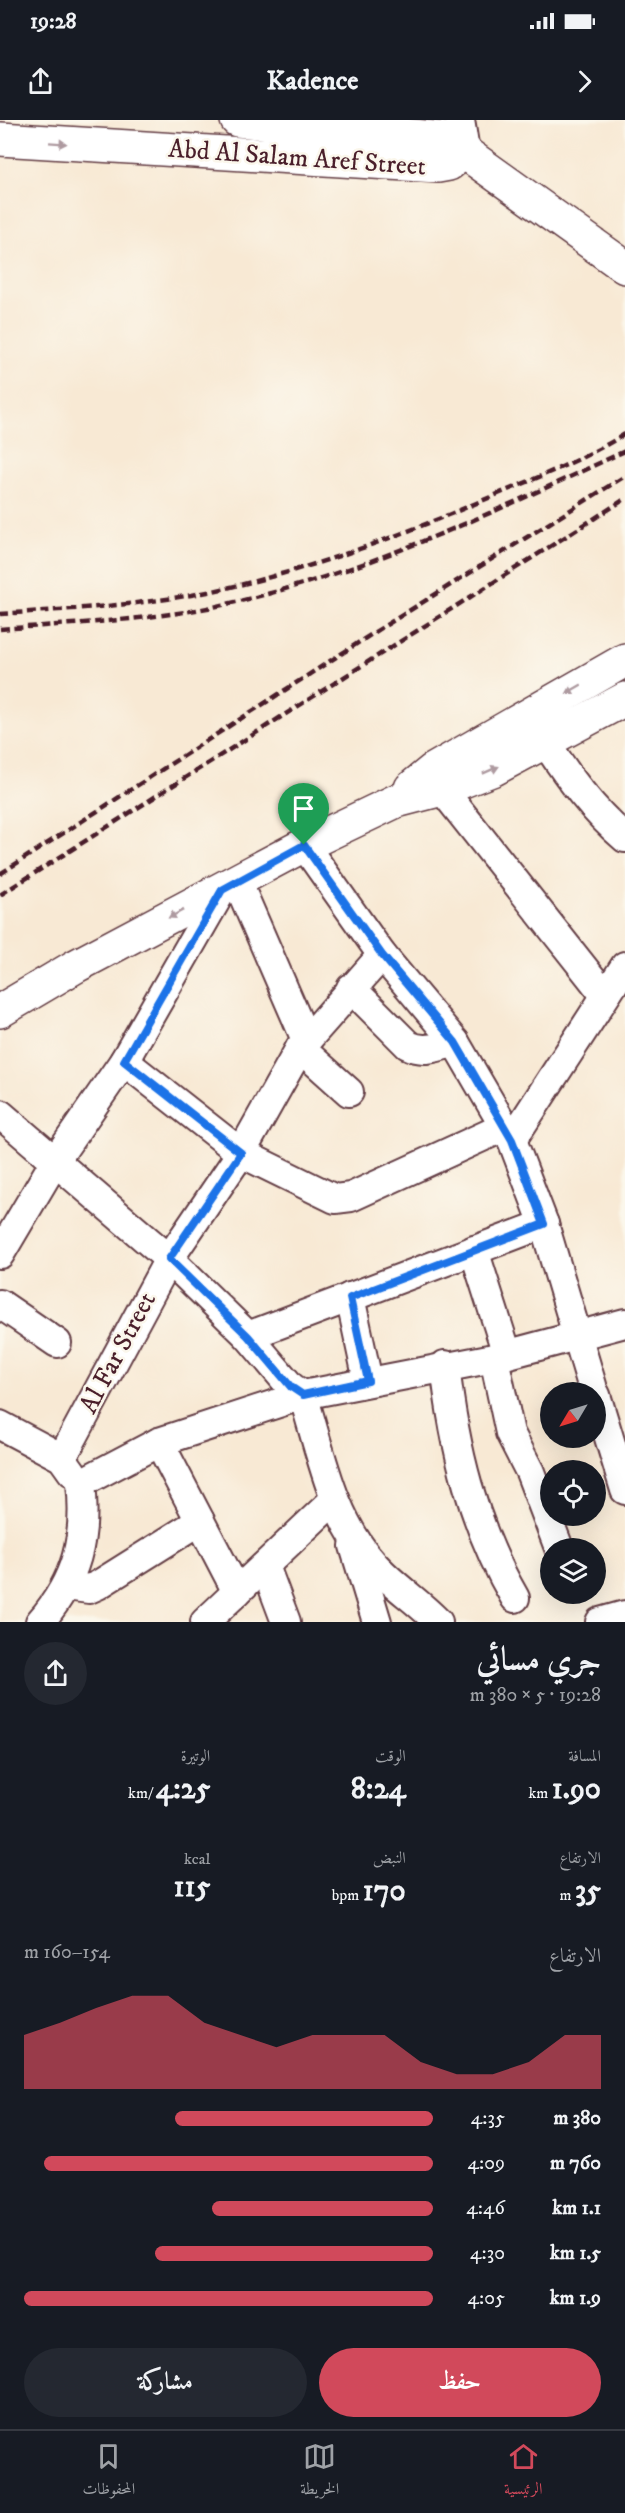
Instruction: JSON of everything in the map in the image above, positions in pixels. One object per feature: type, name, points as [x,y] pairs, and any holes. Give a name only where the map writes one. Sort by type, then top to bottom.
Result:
[{"type":"main road","name":"Abd Al Salam Aref Street","points":[[237,120],[439,137],[453,142],[462,136]]},
{"type":"main road","name":"Abd Al Salam Aref Street","points":[[0,139],[438,166],[449,164],[462,136]]},
{"type":"main road","points":[[462,136],[625,267]]},
{"type":"main road","points":[[0,1011],[76,966],[304,845],[437,779],[625,660]]},
{"type":"main road","points":[[437,779],[494,769],[625,699]]},
{"type":"street","points":[[546,743],[575,786],[606,822],[625,838]]},
{"type":"street","points":[[437,779],[605,995]]},
{"type":"street","points":[[304,845],[382,955],[455,1042],[508,1133],[544,1224],[591,1382]]},
{"type":"street","points":[[229,885],[303,1044],[349,1092]]},
{"type":"street","points":[[0,1254],[55,1161],[124,1061],[229,885]]},
{"type":"street","name":"Al Far Street","points":[[62,1458],[169,1259],[241,1153],[303,1044],[382,955]]},
{"type":"street","points":[[124,1061],[241,1153],[335,1199],[343,1199],[508,1133],[625,966]]},
{"type":"street","points":[[351,988],[408,1045],[417,1050],[429,1050],[455,1042]]},
{"type":"street","points":[[0,1114],[169,1259],[248,1336],[291,1387],[303,1395],[335,1499],[351,1535],[377,1622]]},
{"type":"street","points":[[248,1336],[544,1224]]},
{"type":"street","points":[[474,1250],[501,1356],[510,1433],[530,1472],[556,1538]]},
{"type":"street","points":[[350,1298],[368,1381]]},
{"type":"street","points":[[0,1304],[57,1343]]},
{"type":"street","points":[[81,1483],[159,1443],[303,1395],[445,1365],[501,1356],[625,1323]]},
{"type":"street","points":[[445,1365],[451,1417],[471,1499],[484,1537],[514,1598]]},
{"type":"street","points":[[0,1425],[62,1458],[81,1483],[84,1511],[79,1556],[66,1586],[46,1620]]},
{"type":"street","points":[[606,1428],[624,1484]]},
{"type":"street","points":[[159,1443],[201,1521],[225,1610]]},
{"type":"street","points":[[225,1610],[265,1566],[335,1499]]},
{"type":"street","points":[[66,1586],[89,1589],[98,1585],[201,1521]]},
{"type":"street","points":[[351,1535],[375,1565],[438,1622]]},
{"type":"street","points":[[265,1566],[286,1622]]},
{"type":"street","points":[[600,1622],[625,1615]]},
{"type":"railway","points":[[0,614],[111,606],[167,599],[222,589],[292,571],[360,549],[460,510],[560,468],[625,434]]},
{"type":"railway","points":[[0,629],[122,620],[184,612],[294,587],[391,554],[438,535],[625,451]]},
{"type":"railway","points":[[0,874],[375,632],[625,476]]},
{"type":"railway","points":[[0,895],[625,499]]},
{"type":"route","points":[[304,845],[382,955],[455,1042],[512,1140],[544,1224],[350,1298],[368,1381],[303,1395],[291,1387],[263,1357],[248,1336],[169,1259],[241,1153],[124,1061],[222,890],[304,845]]}]
